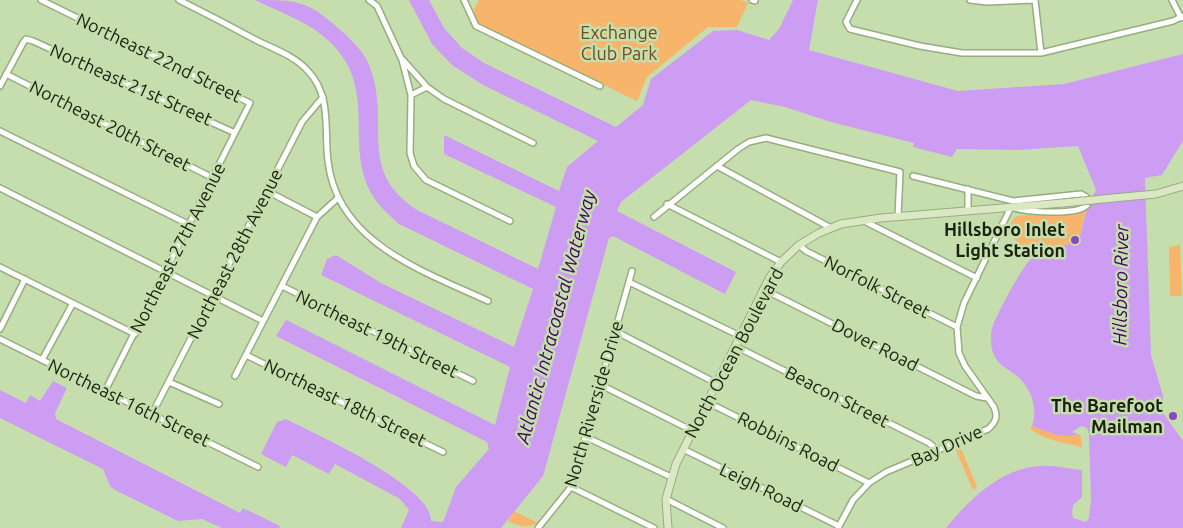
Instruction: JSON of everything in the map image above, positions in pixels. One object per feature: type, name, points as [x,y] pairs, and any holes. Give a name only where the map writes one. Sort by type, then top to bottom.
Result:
[{"type":"main road","name":"North Ocean Boulevard","points":[[668,528],[666,499],[671,477],[683,449],[763,289],[781,262],[799,245],[831,228],[864,220],[1156,194],[1183,186]]},
{"type":"street","name":"Northeast 22nd Street","points":[[41,0],[250,103]]},
{"type":"street","points":[[179,0],[299,63],[308,71],[323,97],[327,122],[328,161],[338,198],[354,223],[369,238],[402,260],[488,301]]},
{"type":"street","points":[[368,0],[376,3],[402,60],[411,95],[410,153],[419,173],[438,187],[510,221]]},
{"type":"street","points":[[464,0],[476,26],[600,86]]},
{"type":"street","points":[[857,0],[846,22],[850,29],[920,46],[962,53],[1041,53],[1182,17],[1172,0]]},
{"type":"street","points":[[970,0],[986,2],[1034,0],[1041,53]]},
{"type":"street","name":"Northeast 21st Street","points":[[6,74],[26,40],[235,133]]},
{"type":"street","points":[[402,60],[427,87],[459,107],[533,143]]},
{"type":"street","points":[[0,86],[6,74]]},
{"type":"street","name":"Northeast 20th Street","points":[[6,74],[213,178]]},
{"type":"street","points":[[411,95],[427,87]]},
{"type":"street","name":"Northeast 28th Avenue","points":[[152,414],[302,122],[323,97]]},
{"type":"street","name":"Northeast 27th Avenue","points":[[105,391],[250,103]]},
{"type":"street","points":[[0,131],[190,225]]},
{"type":"street","points":[[654,216],[748,142],[766,138],[900,172],[898,217]]},
{"type":"street","name":"Norfolk Street","points":[[716,166],[831,228]]},
{"type":"street","points":[[912,176],[1013,201],[1081,194],[1086,197],[1087,205],[1081,209],[1043,212],[1024,212],[1011,207]]},
{"type":"street","points":[[0,188],[263,321]]},
{"type":"street","points":[[968,189],[968,211]]},
{"type":"street","points":[[267,191],[317,217]]},
{"type":"street","points":[[235,376],[317,217],[338,198]]},
{"type":"street","points":[[667,204],[781,262]]},
{"type":"street","name":"Bay Drive","points":[[838,527],[853,500],[869,483],[886,472],[988,429],[995,422],[996,414],[988,398],[965,366],[959,353],[957,327],[964,303],[1011,207]]},
{"type":"street","points":[[864,220],[976,278]]},
{"type":"street","name":"Norfolk Street","points":[[799,245],[806,251],[957,327]]},
{"type":"street","points":[[0,267],[135,334]]},
{"type":"street","name":"North Riverside Drive","points":[[538,528],[571,487],[602,385],[632,270]]},
{"type":"street","points":[[0,329],[25,279]]},
{"type":"street","points":[[629,282],[740,336]]},
{"type":"street","name":"Northeast 19th Street","points":[[282,286],[473,381]]},
{"type":"street","name":"Dover Road","points":[[763,289],[976,396],[988,398]]},
{"type":"street","points":[[42,360],[72,303]]},
{"type":"street","points":[[615,331],[716,383]]},
{"type":"street","name":"Northeast 16th Street","points":[[0,340],[258,467]]},
{"type":"street","name":"Beacon Street","points":[[735,346],[929,443],[938,450]]},
{"type":"street","name":"Northeast 18th Street","points":[[246,354],[443,452]]},
{"type":"street","points":[[169,382],[218,404]]},
{"type":"street","points":[[602,385],[693,431]]},
{"type":"street","name":"Robbins Road","points":[[707,402],[869,483]]},
{"type":"street","points":[[586,437],[671,477]]},
{"type":"street","name":"Leigh Road","points":[[683,449],[838,527]]},
{"type":"street","points":[[571,487],[654,528]]},
{"type":"street","points":[[666,499],[723,528]]},
{"type":"green space","name":"Exchange Club Park","points":[[479,0],[741,0],[748,3],[737,27],[708,27],[647,77],[637,101],[475,23],[474,9]]},
{"type":"green space","points":[[1086,211],[1078,243],[1061,245],[1032,258],[1006,230],[1016,216]]},
{"type":"green space","points":[[1180,245],[1182,296],[1170,296],[1169,247]]},
{"type":"green space","points":[[1032,426],[1050,433],[1069,436],[1081,433],[1082,447],[1042,436],[1030,429]]},
{"type":"green space","points":[[960,446],[977,487],[973,490],[955,448]]},
{"type":"green space","points":[[514,511],[538,523],[523,526],[508,521]]},
{"type":"water","points":[[255,0],[291,1],[309,7],[338,28],[363,54],[370,66],[376,94],[381,164],[387,180],[399,195],[417,210],[538,269],[556,207],[444,154],[444,135],[559,191],[567,167],[598,141],[483,85],[452,65],[432,44],[409,0],[429,0],[444,28],[462,48],[484,63],[616,127],[643,105],[651,79],[713,31],[737,30],[769,40],[779,29],[793,0],[818,0],[809,50],[958,91],[1064,84],[1183,54],[1183,141],[1162,175],[1145,178],[1151,355],[1163,396],[1163,413],[1183,441],[1183,528],[946,528],[987,487],[1012,473],[1040,466],[1082,470],[1082,433],[1062,436],[1032,426],[1034,407],[1030,394],[1024,383],[996,359],[991,340],[993,325],[1000,310],[1016,280],[1031,259],[1047,250],[1078,243],[1087,209],[1096,190],[1078,146],[1017,150],[957,149],[952,157],[913,147],[914,143],[831,122],[785,107],[751,100],[621,202],[617,211],[736,272],[725,294],[613,236],[609,238],[543,476],[501,528],[401,528],[409,510],[400,499],[335,464],[329,474],[292,455],[286,467],[261,454],[277,422],[286,419],[345,448],[394,477],[427,507],[431,521],[443,522],[456,487],[489,449],[487,442],[276,336],[286,320],[495,425],[510,367],[321,275],[327,259],[336,255],[381,283],[514,347],[533,289],[399,224],[382,208],[369,189],[362,170],[356,91],[351,72],[340,54],[316,30]]},
{"type":"water","points":[[53,381],[67,388],[55,413],[56,419],[240,513],[243,508],[280,526],[279,528],[222,528],[202,519],[178,521],[115,490],[110,486],[103,469],[0,418],[0,390],[26,403],[30,395],[40,401]]},
{"type":"pier","points":[[1081,426],[1087,428],[1089,434],[1091,500],[1089,518],[1086,522],[1073,518],[1072,512],[1073,505],[1082,497],[1082,441],[1080,435],[1072,432]]},
{"type":"place","name":"Hillsboro Inlet Light Station","points":[[1075,240]]},
{"type":"place","name":"The Barefoot Mailman","points":[[1173,416]]},
{"type":"water label","name":"Hillsboro River","points":[[1121,285]]},
{"type":"water label","name":"Atlantic Intracoastal Waterway","points":[[556,317]]}]
